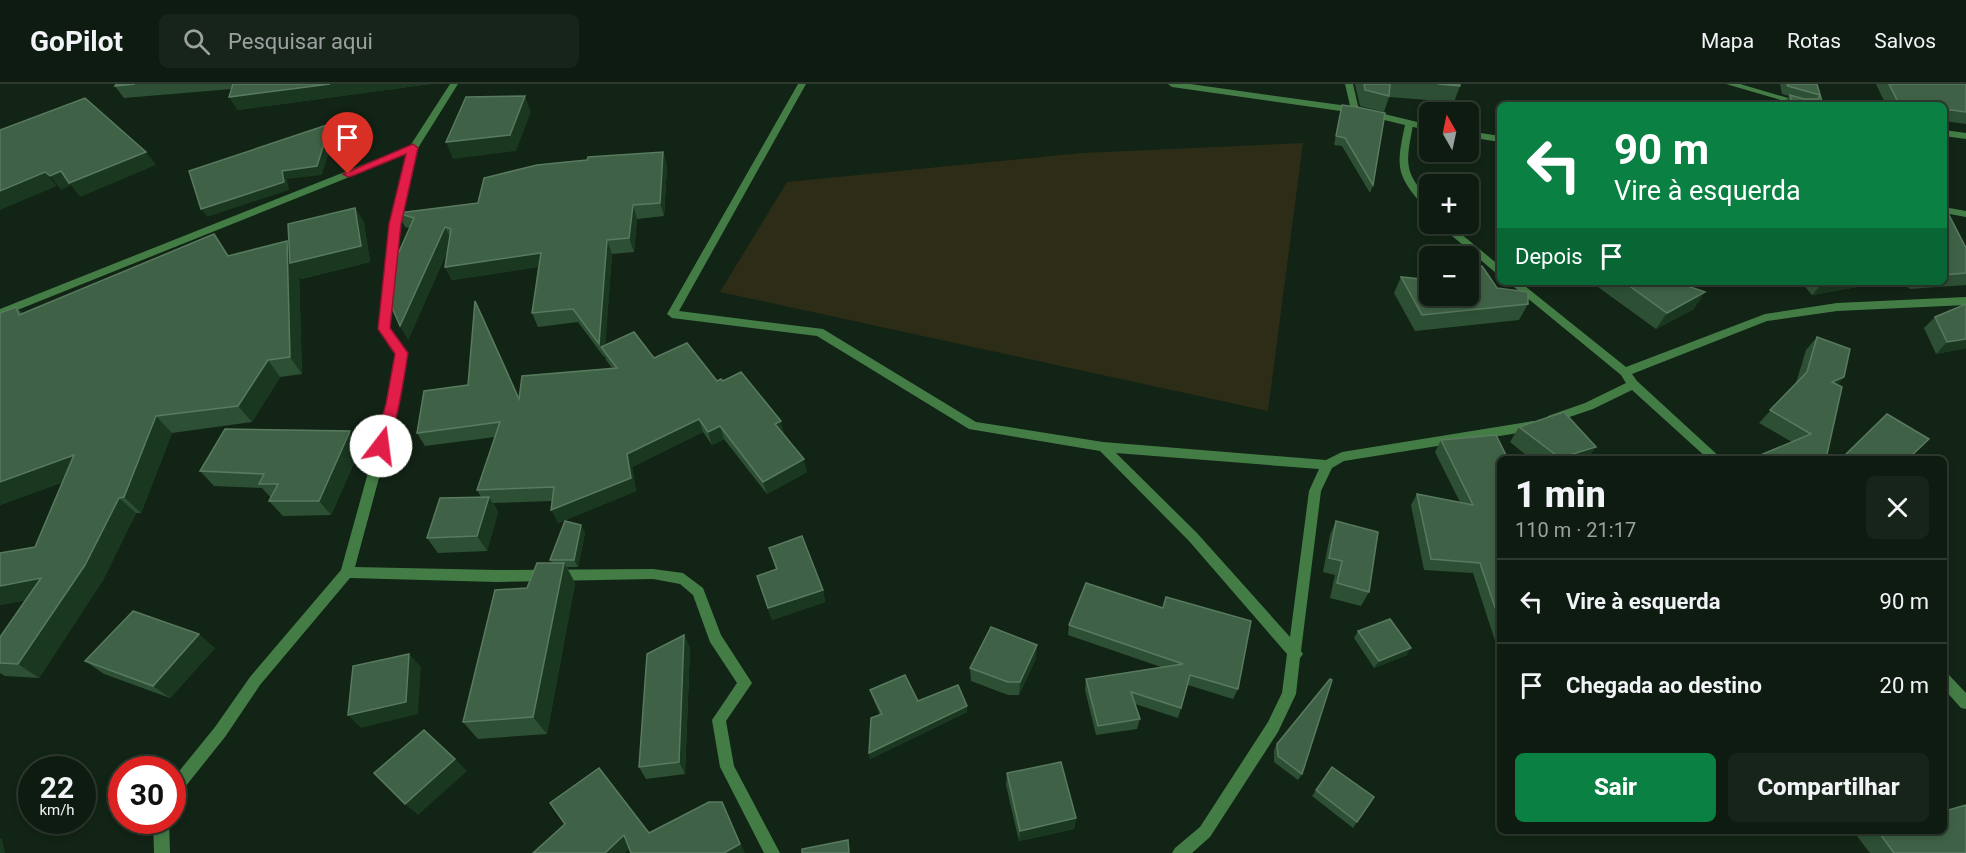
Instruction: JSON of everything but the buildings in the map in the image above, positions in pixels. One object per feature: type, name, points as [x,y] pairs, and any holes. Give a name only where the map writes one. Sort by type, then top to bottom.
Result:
[{"type":"street","points":[[186,774],[220,732],[255,681],[347,572],[393,404],[401,353],[384,329],[395,224],[413,148],[453,84]]},
{"type":"street","points":[[802,84],[672,314],[819,332],[973,426],[1102,447],[1327,465],[1342,457],[1368,452],[1512,430],[1589,406],[1633,384]]},
{"type":"street","points":[[1172,84],[1355,110],[1419,126]]},
{"type":"street","points":[[1349,84],[1355,110]]},
{"type":"street","points":[[1730,84],[1797,102]]},
{"type":"street","points":[[1409,124],[1401,162],[1406,182],[1419,196]]},
{"type":"street","points":[[1947,133],[1966,136]]},
{"type":"street","points":[[1479,136],[1497,139]]},
{"type":"street","points":[[0,313],[413,148]]},
{"type":"street","points":[[1947,211],[1966,214]]},
{"type":"street","points":[[1455,234],[1497,269]]},
{"type":"street","points":[[1517,285],[1625,372],[1633,384],[1713,456]]},
{"type":"street","points":[[1625,372],[1765,318],[1837,307],[1966,301]]},
{"type":"street","points":[[1102,447],[1193,537],[1296,654]]},
{"type":"street","points":[[1180,853],[1205,832],[1273,727],[1289,694],[1296,654],[1315,491],[1327,465]]},
{"type":"street","points":[[347,572],[496,576],[653,574],[683,579],[699,592],[715,638],[745,683],[719,720],[727,767],[772,853]]},
{"type":"street","points":[[1947,683],[1966,703]]},
{"type":"street","points":[[161,834],[162,853]]},
{"type":"shaded area","points":[[1303,143],[1268,411],[720,292],[787,182],[1082,153]]},
{"type":"route","points":[[348,174],[413,148],[395,224],[384,329],[401,353],[393,404],[381,446]]}]
